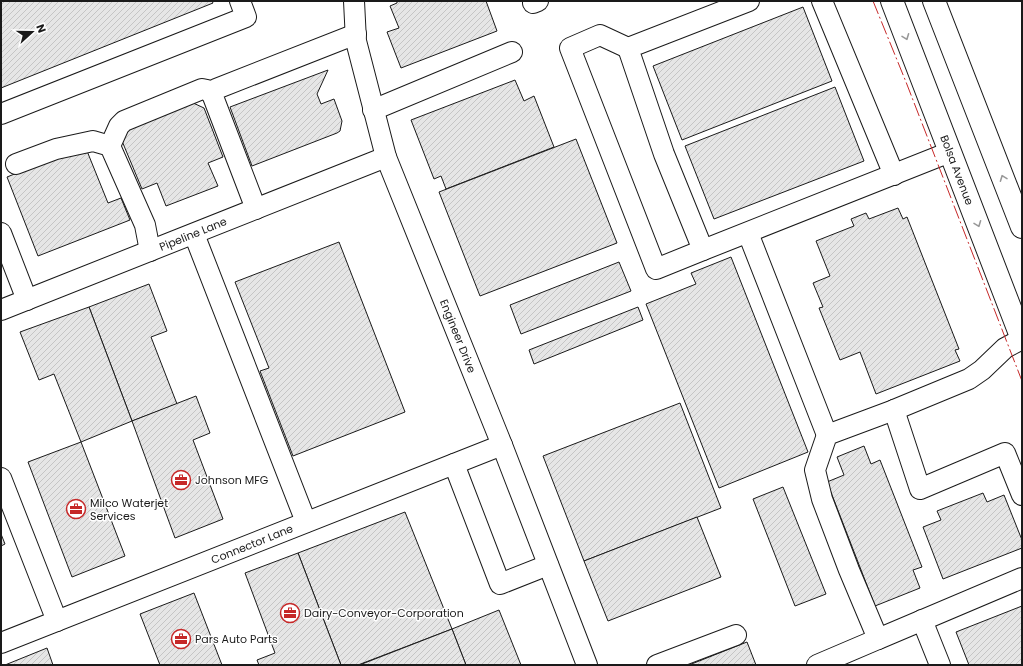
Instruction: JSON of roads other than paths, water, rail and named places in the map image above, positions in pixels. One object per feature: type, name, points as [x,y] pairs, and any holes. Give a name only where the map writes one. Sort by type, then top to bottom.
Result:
[{"type":"main road","name":"Bolsa Avenue","points":[[892,1],[1022,339]]},
{"type":"main road","points":[[934,1],[1022,227]]},
{"type":"street","points":[[1,114],[246,17],[240,1]]},
{"type":"street","name":"Engineer Drive","points":[[354,1],[356,41],[386,158],[502,445],[587,665]]},
{"type":"street","points":[[749,1],[628,48],[600,36],[570,48],[656,269],[950,152]]},
{"type":"street","points":[[822,1],[894,175]]},
{"type":"street","points":[[212,94],[216,89],[356,34]]},
{"type":"street","points":[[628,48],[664,154],[703,250]]},
{"type":"street","points":[[374,110],[512,52]]},
{"type":"street","points":[[150,251],[145,225],[110,146],[119,126],[124,121],[202,89],[207,90],[212,94],[256,209]]},
{"type":"street","points":[[16,164],[56,149],[93,141],[110,146]]},
{"type":"street","name":"Pipeline Lane","points":[[1,310],[386,158]]},
{"type":"street","points":[[1,233],[27,300]]},
{"type":"street","points":[[748,233],[827,435],[815,470],[822,499],[849,570],[878,639]]},
{"type":"street","points":[[194,234],[306,522]]},
{"type":"street","points":[[827,435],[894,410],[969,379],[982,370],[1005,348],[1022,339]]},
{"type":"street","points":[[894,410],[920,489],[1005,452],[1022,495]]},
{"type":"street","name":"Connector Lane","points":[[1,643],[502,445]]},
{"type":"street","points":[[454,464],[500,584],[548,565]]},
{"type":"street","points":[[1,478],[56,621]]},
{"type":"street","points":[[817,665],[1022,578]]},
{"type":"street","points":[[922,620],[940,665]]},
{"type":"street","points":[[657,665],[736,635]]},
{"type":"place","name":"Johnson MFG","points":[[181,480]]},
{"type":"place","name":"Milco Waterjet Services","points":[[76,509]]},
{"type":"place","name":"Dairy-Conveyor-Corporation","points":[[290,613]]},
{"type":"place","name":"Pars Auto Parts","points":[[181,639]]}]
